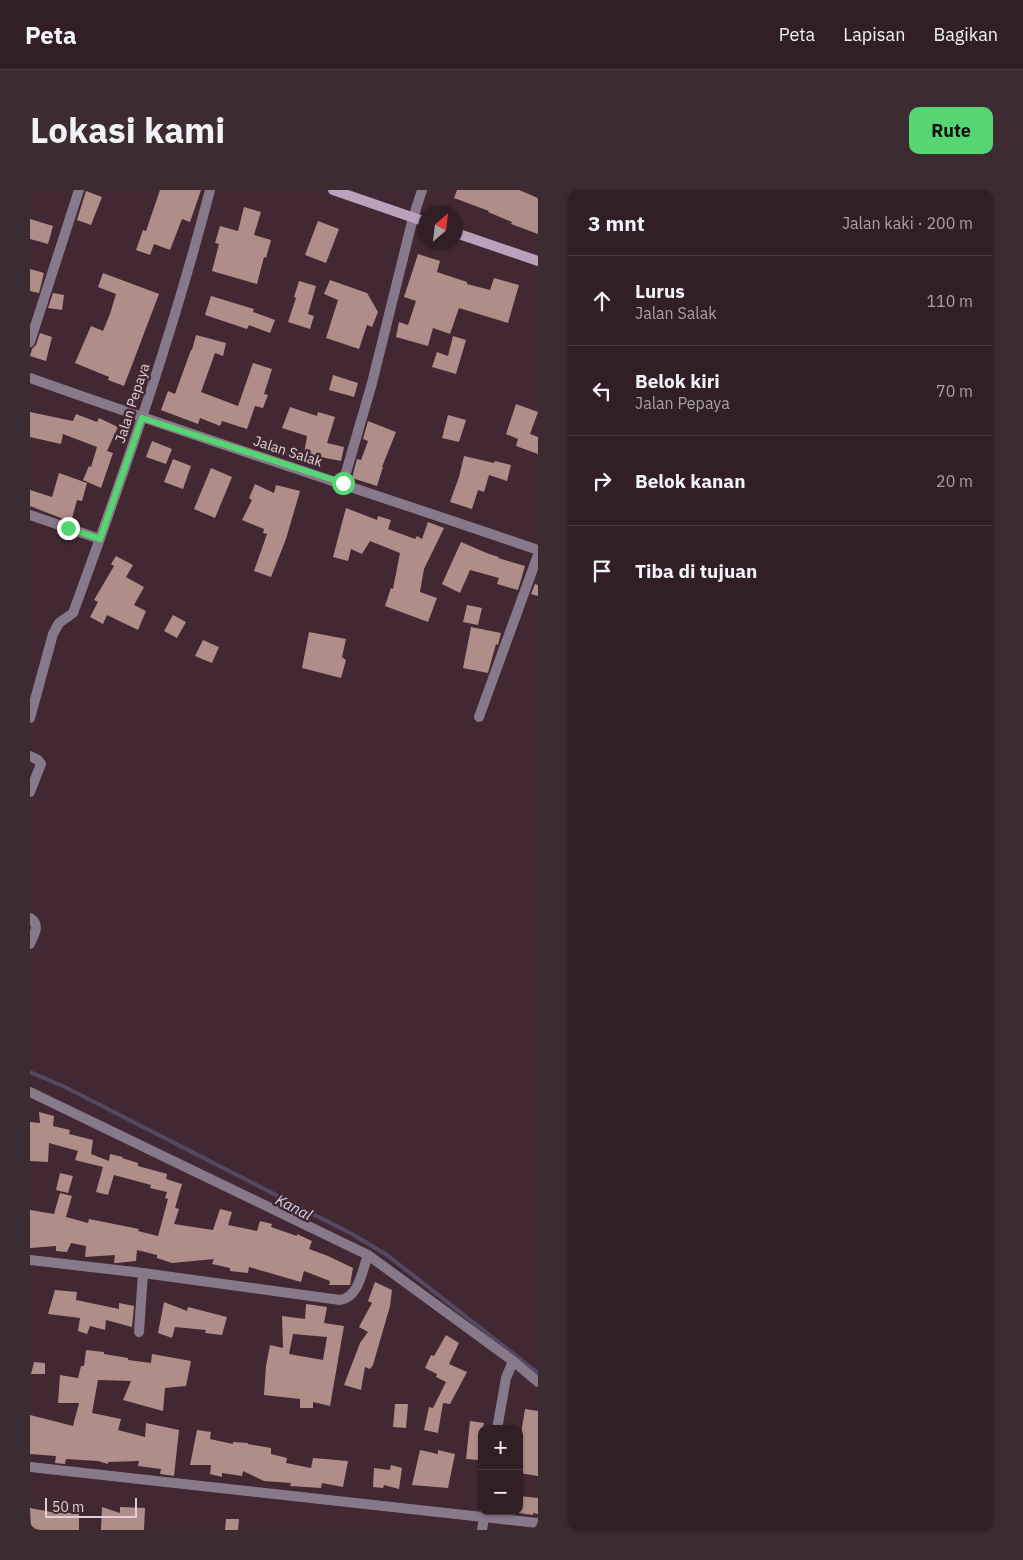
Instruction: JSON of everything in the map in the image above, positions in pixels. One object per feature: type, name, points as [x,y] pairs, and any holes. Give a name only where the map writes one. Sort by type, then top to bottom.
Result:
[{"type":"main road","points":[[333,190],[418,220]]},
{"type":"main road","points":[[463,235],[538,261]]},
{"type":"street","points":[[30,342],[79,190]]},
{"type":"street","name":"Jalan Pepaya","points":[[30,718],[53,634],[59,623],[73,613],[142,418],[192,260],[210,190]]},
{"type":"street","points":[[343,483],[372,383],[413,218],[422,190]]},
{"type":"street","name":"Jalan Salak","points":[[30,378],[142,418],[343,483],[538,550]]},
{"type":"street","points":[[30,515],[100,539]]},
{"type":"street","points":[[479,717],[538,554]]},
{"type":"street","points":[[30,756],[41,764],[30,792]]},
{"type":"street","points":[[30,918],[34,920],[36,925],[36,930],[30,944]]},
{"type":"street","points":[[30,1092],[368,1255],[513,1361],[538,1382]]},
{"type":"street","points":[[30,1260],[143,1273],[340,1300],[345,1299],[354,1292],[368,1255]]},
{"type":"street","points":[[139,1332],[143,1273]]},
{"type":"street","points":[[498,1425],[506,1378],[513,1361]]},
{"type":"street","points":[[30,1467],[478,1513]]},
{"type":"street","points":[[482,1530],[484,1515]]},
{"type":"street","points":[[490,1515],[538,1523]]},
{"type":"building","points":[[160,190],[201,190],[190,222],[182,219],[170,250],[154,244],[150,255],[136,250],[143,230],[146,231]]},
{"type":"building","points":[[457,190],[519,190],[538,198],[538,234],[511,224],[512,222],[489,211],[454,198]]},
{"type":"building","points":[[86,191],[102,197],[91,225],[77,220]]},
{"type":"building","points":[[244,207],[261,212],[254,235],[271,240],[266,258],[264,257],[257,284],[212,271],[219,244],[215,243],[220,226],[238,231]]},
{"type":"building","points":[[30,219],[53,226],[48,244],[30,239]]},
{"type":"building","points":[[318,221],[339,229],[326,263],[305,255]]},
{"type":"building","points":[[418,254],[440,261],[437,272],[467,282],[467,284],[490,290],[494,278],[519,285],[508,323],[459,308],[450,334],[433,328],[428,346],[396,337],[399,322],[408,325],[416,301],[404,297]]},
{"type":"building","points":[[30,269],[44,273],[39,293],[30,291]]},
{"type":"building","points":[[103,273],[159,294],[124,386],[108,380],[109,377],[75,363],[91,326],[103,331],[110,314],[116,294],[98,287]]},
{"type":"building","points":[[330,280],[367,293],[378,312],[372,327],[367,325],[359,349],[326,338],[338,300],[324,294]]},
{"type":"building","points":[[299,281],[316,286],[308,314],[314,316],[310,329],[288,322],[296,298],[294,297]]},
{"type":"building","points":[[53,293],[64,295],[62,310],[48,308]]},
{"type":"building","points":[[211,296],[254,309],[253,312],[275,320],[270,333],[249,325],[247,329],[205,315]]},
{"type":"building","points":[[40,333],[52,337],[46,361],[30,356]]},
{"type":"building","points":[[196,335],[226,343],[223,356],[215,353],[201,392],[238,406],[253,363],[272,369],[264,394],[268,395],[263,408],[255,406],[247,429],[222,421],[220,426],[200,418],[198,424],[161,410],[168,391],[175,394]]},
{"type":"building","points":[[453,336],[466,340],[456,374],[432,367],[437,352],[448,356]]},
{"type":"building","points":[[333,375],[358,383],[354,397],[329,390]]},
{"type":"building","points":[[516,404],[538,412],[530,434],[538,437],[538,454],[516,446],[518,439],[506,434]]},
{"type":"building","points":[[290,407],[317,416],[318,412],[335,417],[327,443],[344,447],[341,461],[320,457],[319,463],[303,460],[307,436],[282,428]]},
{"type":"building","points":[[30,412],[73,421],[76,414],[97,422],[99,418],[118,427],[107,451],[113,453],[101,488],[83,480],[89,466],[91,467],[97,447],[63,434],[61,444],[30,437]]},
{"type":"building","points":[[448,415],[466,420],[459,442],[442,438]]},
{"type":"building","points":[[368,421],[396,432],[382,467],[377,486],[352,478],[357,459],[361,460],[368,441],[363,439]]},
{"type":"building","points":[[152,441],[172,449],[166,464],[146,457]]},
{"type":"building","points":[[464,456],[511,465],[507,481],[489,475],[484,492],[478,490],[472,509],[450,502]]},
{"type":"building","points":[[173,459],[191,466],[183,489],[164,482]]},
{"type":"building","points":[[211,468],[232,477],[215,518],[194,509]]},
{"type":"building","points":[[59,473],[87,483],[82,501],[77,500],[71,522],[30,506],[30,490],[52,497]]},
{"type":"building","points":[[255,484],[274,493],[276,485],[300,491],[286,539],[271,577],[254,571],[267,534],[263,533],[264,529],[242,520],[252,500],[249,498]]},
{"type":"building","points":[[346,508],[377,520],[378,516],[391,520],[388,529],[415,539],[417,536],[422,539],[428,522],[444,528],[424,569],[420,592],[437,598],[428,622],[385,606],[391,588],[393,589],[400,553],[370,541],[362,554],[351,549],[348,561],[333,557]]},
{"type":"building","points":[[461,542],[498,558],[525,566],[518,590],[497,584],[499,578],[470,570],[460,593],[442,584]]},
{"type":"building","points":[[116,556],[133,565],[126,577],[144,587],[134,605],[146,611],[138,630],[107,615],[103,624],[90,617],[98,602],[94,600],[114,566],[111,564]]},
{"type":"building","points":[[535,584],[538,585],[538,596],[531,594]]},
{"type":"building","points":[[467,605],[482,608],[478,625],[463,622]]},
{"type":"building","points":[[173,615],[186,622],[177,638],[164,631]]},
{"type":"building","points":[[471,627],[501,633],[488,673],[463,668]]},
{"type":"building","points":[[309,632],[346,639],[342,657],[346,660],[341,678],[302,668]]},
{"type":"building","points":[[203,640],[219,647],[212,663],[195,656]]},
{"type":"building","points":[[39,1112],[54,1116],[53,1126],[70,1130],[69,1134],[93,1140],[91,1154],[109,1161],[110,1154],[123,1157],[138,1163],[138,1166],[167,1174],[166,1179],[182,1184],[175,1208],[179,1209],[174,1224],[213,1230],[220,1209],[232,1212],[228,1225],[257,1231],[260,1221],[272,1224],[271,1227],[297,1236],[297,1234],[312,1241],[309,1249],[353,1268],[350,1285],[329,1285],[330,1281],[304,1271],[301,1282],[249,1267],[248,1273],[230,1271],[230,1268],[212,1264],[214,1259],[172,1263],[157,1258],[157,1255],[137,1250],[136,1261],[114,1263],[115,1255],[85,1257],[86,1246],[71,1243],[67,1252],[56,1251],[56,1246],[30,1248],[30,1210],[54,1214],[60,1193],[72,1196],[66,1217],[88,1223],[89,1219],[139,1229],[138,1231],[158,1236],[168,1199],[165,1198],[167,1192],[150,1188],[151,1185],[114,1175],[108,1195],[96,1192],[103,1167],[75,1160],[78,1151],[49,1143],[48,1162],[30,1161],[30,1122],[40,1123]]},
{"type":"building","points":[[60,1173],[73,1176],[68,1193],[56,1190]]},
{"type":"building","points":[[375,1282],[392,1290],[390,1306],[373,1365],[370,1369],[365,1367],[361,1390],[344,1385],[360,1343],[368,1332],[359,1327],[372,1303],[368,1301]]},
{"type":"building","points":[[55,1290],[77,1292],[76,1300],[119,1309],[119,1303],[134,1306],[132,1327],[106,1320],[105,1330],[90,1326],[87,1334],[78,1331],[80,1318],[48,1314]]},
{"type":"building","points":[[164,1302],[187,1311],[188,1307],[227,1317],[222,1335],[205,1333],[206,1330],[175,1327],[172,1338],[158,1333]]},
{"type":"building","points":[[306,1304],[327,1307],[324,1323],[344,1326],[330,1406],[313,1402],[313,1408],[300,1408],[300,1399],[264,1395],[270,1345],[283,1348],[282,1316],[305,1319]],"holes":[[[293,1334],[327,1337],[323,1360],[289,1354]]]},
{"type":"building","points":[[446,1335],[459,1343],[449,1364],[467,1372],[450,1404],[443,1403],[438,1433],[424,1430],[429,1407],[433,1408],[446,1382],[436,1377],[437,1374],[425,1368],[431,1355],[434,1356]]},
{"type":"building","points":[[86,1350],[104,1352],[104,1354],[128,1358],[128,1360],[151,1363],[152,1354],[191,1361],[186,1386],[165,1388],[163,1411],[123,1400],[131,1381],[98,1380],[92,1413],[121,1419],[118,1430],[145,1437],[146,1423],[179,1430],[174,1476],[160,1474],[161,1469],[138,1466],[139,1461],[108,1462],[108,1464],[98,1461],[66,1459],[65,1464],[55,1463],[56,1456],[30,1454],[30,1415],[73,1426],[79,1403],[58,1403],[60,1375],[78,1378],[81,1366],[84,1366]]},
{"type":"building","points":[[34,1362],[45,1363],[45,1374],[31,1374]]},
{"type":"building","points":[[395,1404],[408,1404],[406,1428],[393,1427]]},
{"type":"building","points":[[525,1409],[538,1411],[538,1476],[523,1474],[522,1425]]},
{"type":"building","points":[[470,1421],[484,1423],[484,1425],[478,1425],[478,1460],[466,1459]]},
{"type":"building","points":[[197,1430],[211,1432],[210,1439],[233,1444],[233,1442],[248,1443],[271,1448],[271,1454],[287,1458],[286,1463],[311,1468],[313,1458],[348,1461],[343,1487],[322,1483],[321,1488],[290,1486],[291,1483],[264,1481],[243,1471],[242,1476],[222,1473],[222,1477],[210,1474],[211,1465],[190,1465]]},
{"type":"building","points":[[420,1450],[438,1454],[438,1450],[455,1454],[448,1488],[412,1485]]},
{"type":"building","points":[[391,1465],[402,1468],[399,1489],[384,1485],[383,1488],[373,1487],[374,1468],[390,1470]]},
{"type":"building","points":[[523,1496],[538,1498],[538,1514],[533,1513],[533,1515],[523,1514]]},
{"type":"building","points":[[102,1507],[120,1513],[120,1507],[145,1508],[144,1530],[101,1530]]},
{"type":"building","points":[[30,1508],[56,1513],[79,1513],[79,1530],[31,1530]]},
{"type":"building","points":[[226,1519],[239,1519],[238,1530],[225,1530]]},
{"type":"waterway","name":"Kanal","points":[[30,1072],[65,1087],[352,1234],[387,1255],[538,1373]]},
{"type":"route","points":[[68,528],[100,539],[142,418],[343,483]]}]
